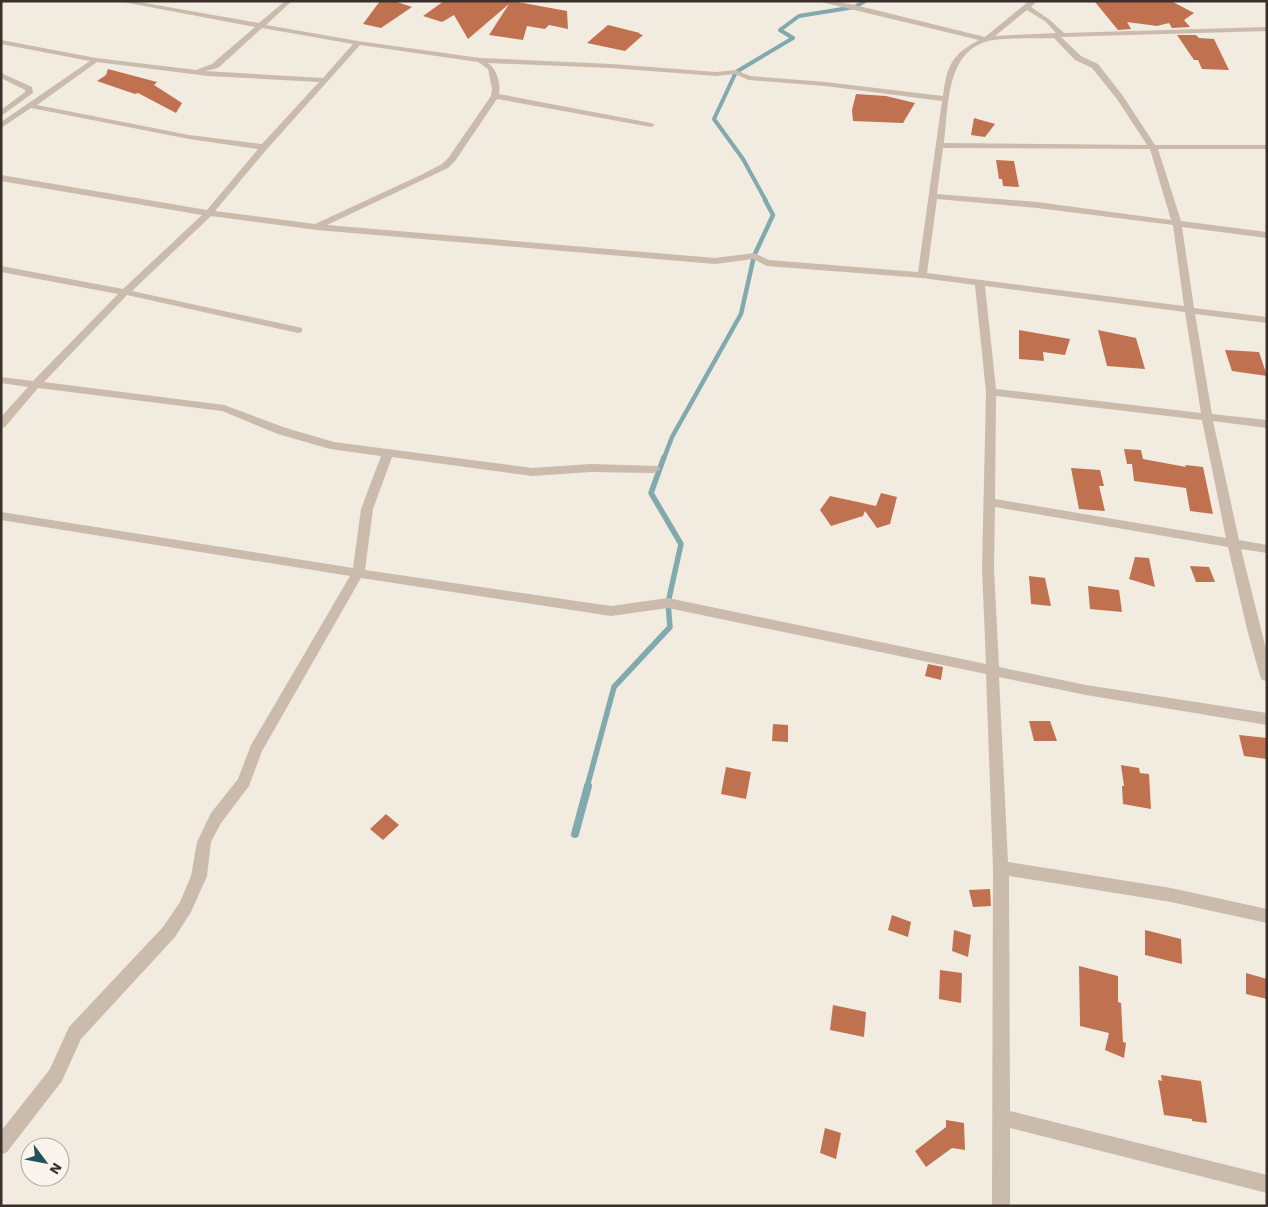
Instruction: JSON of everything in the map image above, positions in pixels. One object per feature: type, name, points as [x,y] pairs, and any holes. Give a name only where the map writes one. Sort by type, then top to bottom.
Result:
[{"type":"street","points":[[121,1],[258,27],[480,60],[611,66],[716,74],[736,72],[749,78],[825,84],[946,99]]},
{"type":"street","points":[[195,72],[215,66],[289,1]]},
{"type":"street","points":[[820,1],[855,7],[985,39],[1267,29]]},
{"type":"street","points":[[922,275],[949,77],[955,60],[1034,1]]},
{"type":"street","points":[[1026,7],[1048,21],[1078,58],[1095,66],[1120,98],[1153,147],[1177,224],[1215,462],[1253,629],[1267,676]]},
{"type":"street","points":[[1,42],[96,60],[195,72],[326,80]]},
{"type":"street","points":[[1,424],[35,385],[125,292],[209,212],[264,146],[358,43]]},
{"type":"street","points":[[1,126],[96,60]]},
{"type":"street","points":[[317,227],[445,166],[470,136],[495,96],[496,89],[491,68],[480,60]]},
{"type":"street","points":[[215,66],[221,75]]},
{"type":"street","points":[[1,76],[29,89],[29,93],[1,114]]},
{"type":"street","points":[[495,96],[651,125]]},
{"type":"street","points":[[31,106],[189,137],[264,146]]},
{"type":"street","points":[[941,145],[988,147],[1267,147]]},
{"type":"street","points":[[1,178],[209,212],[317,227],[715,261],[754,256],[767,263],[922,275],[1267,320]]},
{"type":"street","points":[[933,196],[1036,204],[1177,224],[1267,234]]},
{"type":"street","points":[[1,269],[125,292],[298,330]]},
{"type":"street","points":[[980,283],[991,392],[988,569],[994,671],[1001,868],[1001,1206]]},
{"type":"street","points":[[1,380],[224,408],[282,431],[334,446],[532,472],[591,468],[654,469]]},
{"type":"street","points":[[991,392],[1267,424]]},
{"type":"street","points":[[1,1146],[56,1075],[75,1033],[170,932],[186,907],[199,876],[204,842],[216,818],[244,782],[256,750],[358,573],[367,509],[388,453]]},
{"type":"street","points":[[990,502],[1267,549]]},
{"type":"street","points":[[1,516],[612,611],[668,603],[1086,690],[1267,719]]},
{"type":"street","points":[[1001,868],[1171,895],[1267,916]]},
{"type":"street","points":[[1000,1117],[1267,1184]]},
{"type":"building","points":[[380,1],[394,1],[412,7],[381,28],[363,24]]},
{"type":"building","points":[[444,1],[512,1],[567,11],[568,29],[549,25],[545,29],[527,26],[523,40],[489,35],[509,4],[468,39],[454,15],[442,22],[423,16]]},
{"type":"building","points":[[1171,1],[1194,13],[1184,20],[1190,27],[1172,28],[1169,23],[1157,26],[1127,22],[1131,29],[1118,30],[1095,2]]},
{"type":"building","points":[[608,25],[643,35],[625,51],[587,43]]},
{"type":"building","points":[[1177,35],[1196,35],[1199,38],[1214,39],[1229,70],[1202,69],[1198,60],[1194,60]]},
{"type":"building","points":[[108,69],[157,82],[154,85],[182,103],[176,113],[138,93],[135,94],[97,81],[106,75]]},
{"type":"building","points":[[856,94],[886,96],[915,103],[903,123],[853,121],[852,110]]},
{"type":"building","points":[[974,118],[995,124],[985,137],[971,135]]},
{"type":"building","points":[[996,160],[1014,161],[1019,187],[1003,186],[1002,179],[999,179]]},
{"type":"building","points":[[1019,330],[1070,339],[1065,355],[1043,352],[1044,361],[1019,359]]},
{"type":"building","points":[[1098,330],[1136,338],[1145,369],[1107,366]]},
{"type":"building","points":[[1225,350],[1259,352],[1267,376],[1232,371]]},
{"type":"building","points":[[1124,449],[1141,450],[1143,459],[1186,467],[1185,465],[1203,467],[1213,514],[1190,511],[1186,488],[1134,481],[1132,464],[1127,464]]},
{"type":"building","points":[[1071,468],[1100,470],[1104,486],[1099,486],[1105,511],[1079,509]]},
{"type":"building","points":[[881,493],[897,497],[890,524],[877,528],[865,511],[863,516],[831,526],[820,510],[830,496],[876,506]]},
{"type":"building","points":[[1135,557],[1149,558],[1155,587],[1129,579]]},
{"type":"building","points":[[1190,566],[1209,567],[1215,582],[1196,582]]},
{"type":"building","points":[[1029,576],[1045,578],[1051,606],[1031,604]]},
{"type":"building","points":[[1088,586],[1119,590],[1122,612],[1090,609]]},
{"type":"building","points":[[928,664],[943,667],[941,680],[925,676]]},
{"type":"building","points":[[1029,721],[1050,721],[1057,741],[1034,741]]},
{"type":"building","points":[[773,724],[788,725],[788,742],[772,741]]},
{"type":"building","points":[[1239,735],[1267,738],[1267,759],[1244,756]]},
{"type":"building","points":[[1121,765],[1139,768],[1140,773],[1149,774],[1151,809],[1123,804],[1122,786],[1124,786]]},
{"type":"building","points":[[726,767],[751,772],[746,799],[721,794]]},
{"type":"building","points":[[386,814],[399,825],[383,840],[370,829]]},
{"type":"building","points":[[990,889],[991,906],[973,907],[969,890]]},
{"type":"building","points":[[892,915],[911,922],[908,937],[888,930]]},
{"type":"building","points":[[954,930],[971,935],[968,957],[952,951]]},
{"type":"building","points":[[1145,930],[1181,939],[1182,964],[1145,955]]},
{"type":"building","points":[[1079,966],[1118,976],[1118,1002],[1121,1003],[1123,1042],[1126,1043],[1124,1058],[1105,1050],[1109,1033],[1080,1026]]},
{"type":"building","points":[[940,970],[962,973],[961,1003],[939,999]]},
{"type":"building","points":[[1246,973],[1267,979],[1267,999],[1246,994]]},
{"type":"building","points":[[833,1005],[866,1012],[864,1037],[830,1030]]},
{"type":"building","points":[[1161,1075],[1201,1081],[1207,1123],[1164,1115],[1158,1080],[1162,1081]]},
{"type":"building","points":[[946,1120],[964,1123],[965,1150],[952,1148],[926,1167],[915,1151],[946,1127]]},
{"type":"building","points":[[825,1128],[841,1133],[836,1159],[820,1153]]},
{"type":"waterway","points":[[766,201],[743,159],[714,119],[736,72],[793,38],[780,30],[799,16],[855,7],[865,1]]},
{"type":"waterway","points":[[664,458],[672,437],[741,314],[754,256],[773,215],[765,200]]},
{"type":"waterway","points":[[587,787],[614,687],[670,627],[668,603],[681,544],[651,493],[664,457]]},
{"type":"waterway","points":[[575,834],[588,786]]}]
